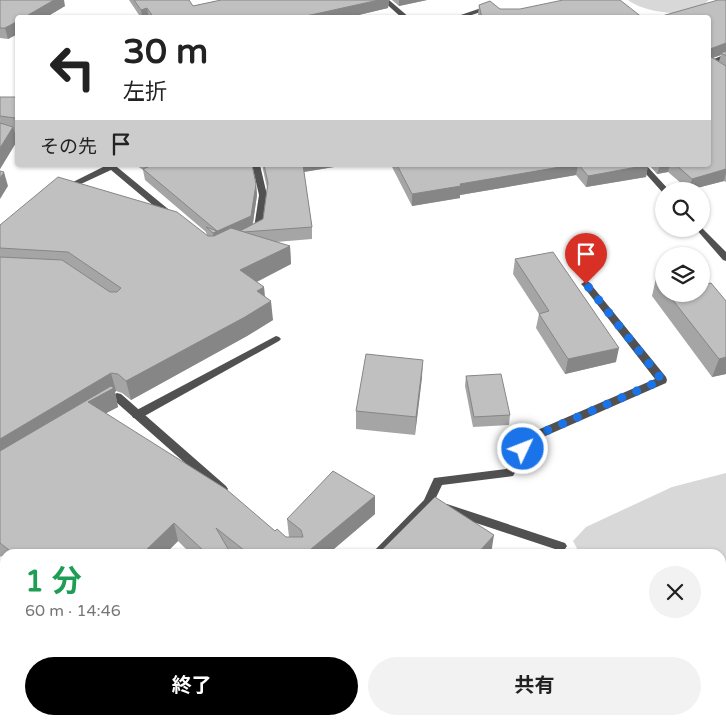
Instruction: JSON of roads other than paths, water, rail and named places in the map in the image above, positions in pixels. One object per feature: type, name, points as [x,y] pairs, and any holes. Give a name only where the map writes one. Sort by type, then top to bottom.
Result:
[{"type":"street","points":[[385,0],[403,15]]},
{"type":"street","points":[[484,0],[497,12]]},
{"type":"street","points":[[465,15],[491,7]]},
{"type":"street","points":[[711,64],[726,56]]},
{"type":"street","points":[[0,132],[15,136]]},
{"type":"street","points":[[60,190],[110,167]]},
{"type":"street","points":[[113,167],[177,221]]},
{"type":"street","points":[[249,234],[258,230],[263,195],[256,167]]},
{"type":"street","points":[[644,167],[658,182]]},
{"type":"street","points":[[707,237],[726,258]]},
{"type":"street","points":[[382,549],[428,502],[438,481],[509,473],[530,438],[662,380],[586,284]]},
{"type":"street","points":[[137,415],[276,339]]},
{"type":"street","points":[[100,408],[117,397],[232,497]]},
{"type":"street","points":[[428,502],[560,546]]}]
